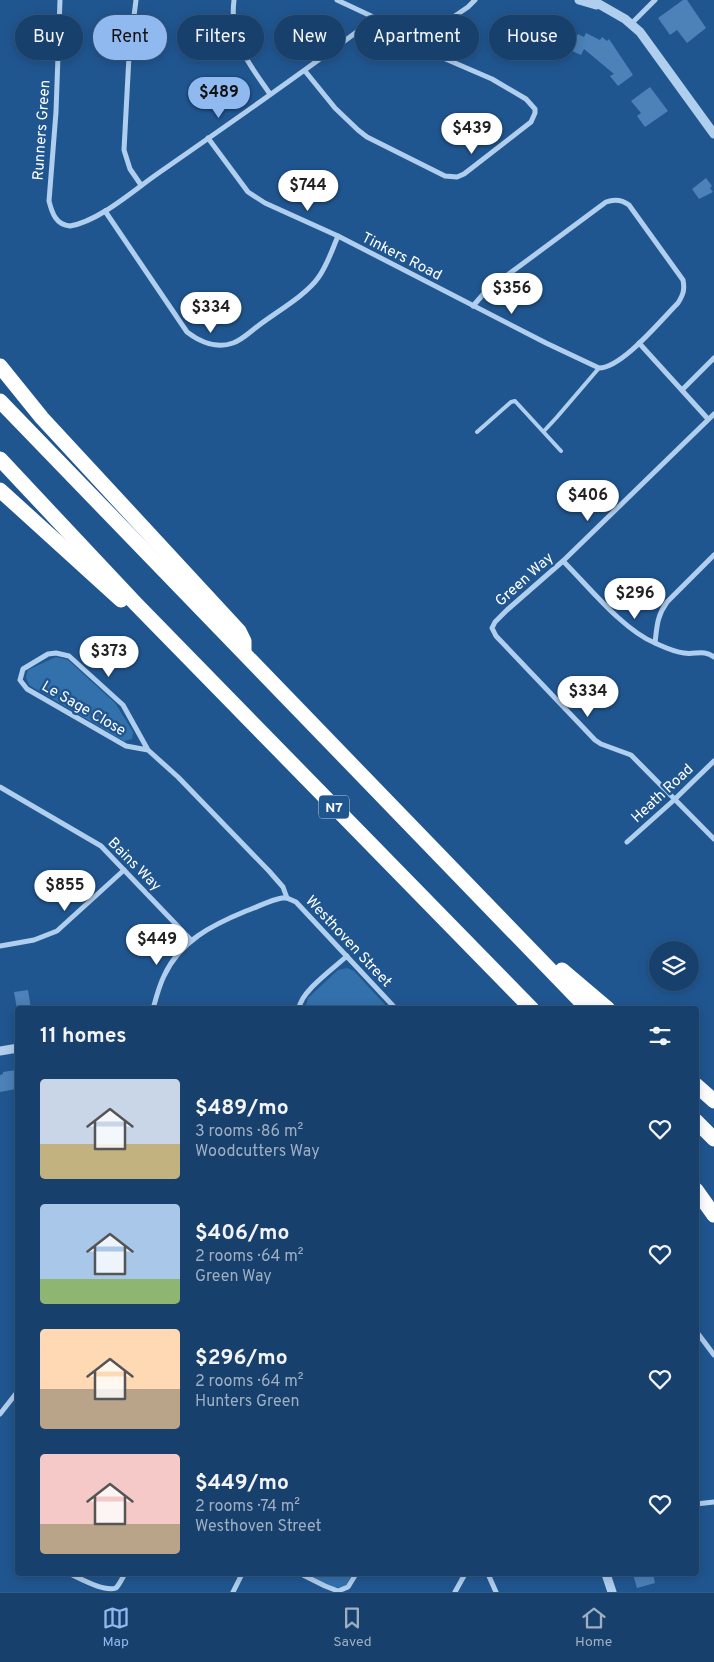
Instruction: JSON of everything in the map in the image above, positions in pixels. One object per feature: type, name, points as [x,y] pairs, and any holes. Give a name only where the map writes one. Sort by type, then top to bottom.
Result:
[{"type":"highway","points":[[0,366],[42,418],[239,631],[244,641],[244,652]]},
{"type":"highway","points":[[0,401],[585,1006]]},
{"type":"highway","name":"N7","points":[[0,459],[136,604],[529,1006]]},
{"type":"highway","points":[[0,490],[115,595],[125,603],[136,604]]},
{"type":"highway","points":[[493,910],[605,1006]]},
{"type":"highway","points":[[699,1088],[714,1101]]},
{"type":"highway","points":[[699,1124],[714,1139]]},
{"type":"highway","points":[[699,1187],[714,1201]]},
{"type":"highway","points":[[699,1194],[714,1216]]},
{"type":"street","name":"Runners Green","points":[[60,0],[56,112],[49,201],[57,221],[64,226],[74,226],[105,211]]},
{"type":"street","points":[[136,0],[129,56],[124,150],[130,169],[141,185]]},
{"type":"street","points":[[234,0],[235,34],[241,52],[270,94]]},
{"type":"street","points":[[337,0],[366,15]]},
{"type":"street","points":[[456,15],[475,0]]},
{"type":"street","points":[[579,0],[602,7]]},
{"type":"street","points":[[592,0],[631,24],[646,40],[714,134]]},
{"type":"street","points":[[631,24],[655,0]]},
{"type":"street","points":[[338,236],[317,279],[304,292],[236,342],[221,345],[208,344],[196,339],[187,332],[105,211],[305,71],[355,33]]},
{"type":"street","points":[[305,71],[343,118],[362,133],[445,176],[457,176],[464,174],[531,122],[535,109],[526,99],[501,84],[448,60]]},
{"type":"street","name":"Tinkers Road","points":[[208,138],[251,195],[338,236],[473,306],[599,368],[613,365],[640,343]]},
{"type":"street","points":[[473,306],[486,291],[606,202],[611,200],[624,201],[629,204],[683,280],[685,287],[678,303],[640,343],[708,419]]},
{"type":"street","points":[[682,390],[714,358]]},
{"type":"street","name":"Green Way","points":[[674,800],[631,755],[600,744],[595,740],[493,632],[492,628],[495,622],[563,561],[714,414]]},
{"type":"street","points":[[655,643],[658,618],[661,610],[714,555]]},
{"type":"street","points":[[563,561],[628,627],[642,637],[682,653],[702,652],[714,657]]},
{"type":"street","name":"Le Sage Close","points":[[148,750],[126,746],[27,689],[20,680],[23,669],[25,666],[48,654],[56,652],[69,656],[123,705],[148,750],[178,777],[269,871],[283,887],[287,898]]},
{"type":"street","name":"Heath Road","points":[[626,842],[674,800],[714,761]]},
{"type":"street","name":"Bains Way","points":[[0,787],[93,841],[108,853],[191,940]]},
{"type":"street","points":[[674,800],[714,839]]},
{"type":"street","points":[[0,946],[34,940],[56,931],[124,870]]},
{"type":"street","name":"Westhoven Street","points":[[154,1006],[168,968],[191,940],[228,918],[277,899],[287,898],[296,902],[393,1006]]},
{"type":"street","points":[[299,1006],[306,994],[347,956]]},
{"type":"street","points":[[0,1051],[15,1048]]},
{"type":"street","points":[[699,1335],[714,1355]]},
{"type":"street","points":[[0,1414],[15,1395]]},
{"type":"street","points":[[699,1504],[714,1502]]},
{"type":"street","points":[[74,1576],[99,1589],[108,1591],[116,1588],[124,1576]]},
{"type":"street","points":[[233,1592],[241,1576]]},
{"type":"street","points":[[305,1576],[338,1591],[348,1587],[355,1576]]},
{"type":"street","points":[[454,1592],[464,1576]]},
{"type":"street","points":[[489,1576],[496,1592]]},
{"type":"street","points":[[607,1576],[612,1592]]},
{"type":"lane","points":[[544,431],[599,368]]},
{"type":"lane","points":[[477,432],[513,401],[544,431],[561,451]]},
{"type":"shaded area","points":[[56,657],[68,660],[115,703],[133,732],[132,739],[124,741],[29,685],[26,677],[28,670]]},
{"type":"shaded area","points":[[347,968],[354,971],[386,1006],[306,1006],[308,998],[338,970]]},
{"type":"shaded area","points":[[310,1576],[351,1576],[345,1587],[334,1588]]},
{"type":"building","points":[[683,0],[687,0],[706,28],[687,43],[677,30],[670,35],[658,18]]},
{"type":"building","points":[[586,33],[600,40],[602,37],[607,41],[609,39],[633,75],[618,86],[610,76],[614,74],[584,49],[581,55],[576,53],[576,38],[578,34],[584,37]]},
{"type":"building","points":[[650,87],[668,111],[645,127],[637,116],[641,113],[631,101]]},
{"type":"building","points":[[706,178],[712,186],[710,188],[713,192],[699,199],[692,189]]},
{"type":"building","points":[[28,990],[31,1006],[16,1006],[14,992]]},
{"type":"building","points":[[15,1070],[15,1089],[0,1092],[0,1075],[3,1072]]},
{"type":"building","points":[[634,1576],[653,1576],[655,1583],[637,1588]]}]
